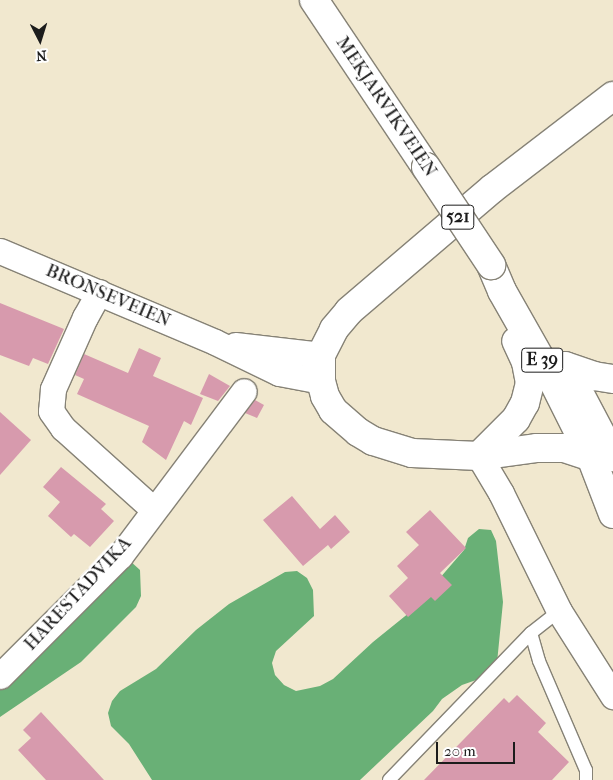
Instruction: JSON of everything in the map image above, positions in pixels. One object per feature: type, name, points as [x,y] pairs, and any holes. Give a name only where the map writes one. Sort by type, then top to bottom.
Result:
[{"type":"main road","name":"MEKJARVIKVEIEN","points":[[314,0],[491,264],[537,321],[565,366],[603,452]]},
{"type":"main road","name":"521","points":[[321,368],[334,329],[349,311],[493,188],[613,96]]},
{"type":"main road","name":"MEKJARVIKVEIEN","points":[[491,264],[502,291],[552,379],[603,452]]},
{"type":"main road","name":"E 39","points":[[479,456],[516,419],[525,404],[530,383],[526,362],[514,337],[502,291]]},
{"type":"main road","name":"E 39","points":[[565,366],[594,376],[613,379]]},
{"type":"main road","points":[[321,368],[326,396],[333,410],[344,421],[373,441],[412,453],[479,456],[536,448],[564,448],[603,452]]},
{"type":"main road","name":"E 39","points":[[603,452],[613,514]]},
{"type":"street","name":"BRONSEVEIEN","points":[[0,251],[215,342],[321,368]]},
{"type":"street","points":[[99,292],[85,317],[54,389],[51,411],[63,428],[153,509]]},
{"type":"street","name":"HARESTADVIKA","points":[[0,676],[120,556],[153,509],[244,391]]},
{"type":"street","points":[[479,456],[501,493],[559,611],[613,696]]},
{"type":"lane","points":[[389,780],[531,634],[559,611]]},
{"type":"lane","points":[[531,634],[539,661],[586,770],[586,780]]},
{"type":"green space","points":[[479,529],[491,530],[496,541],[503,602],[496,673],[462,685],[442,699],[433,711],[360,780],[152,780],[129,744],[111,726],[108,713],[112,701],[120,691],[156,669],[196,630],[229,604],[285,572],[297,571],[307,578],[313,590],[314,616],[276,651],[272,663],[275,675],[284,685],[296,691],[320,686],[333,679],[373,642],[425,600],[439,579],[464,550],[468,538]]},
{"type":"green space","points":[[122,559],[129,560],[140,570],[141,596],[136,607],[81,662],[0,717],[0,686],[84,612]]},
{"type":"building","points":[[0,303],[64,329],[48,364],[33,358],[29,366],[0,355]]},
{"type":"building","points":[[139,348],[161,358],[153,376],[203,398],[191,425],[184,421],[166,460],[142,442],[149,426],[77,394],[84,379],[75,375],[84,354],[128,373]]},
{"type":"building","points":[[209,374],[230,386],[218,401],[200,394]]},
{"type":"building","points":[[255,400],[264,405],[257,418],[245,413]]},
{"type":"building","points":[[0,412],[31,440],[0,475]]},
{"type":"building","points":[[61,467],[106,504],[101,509],[114,521],[90,547],[74,534],[71,537],[48,516],[60,502],[43,487]]},
{"type":"building","points":[[292,496],[320,529],[335,515],[350,532],[331,549],[328,545],[303,566],[263,520]]},
{"type":"building","points":[[430,510],[466,548],[440,573],[452,585],[435,601],[431,597],[408,617],[389,596],[408,578],[397,566],[419,545],[406,532]]},
{"type":"building","points":[[517,695],[546,723],[538,732],[569,762],[552,780],[424,780],[504,698],[509,703]]},
{"type":"building","points":[[41,712],[104,780],[46,780],[18,750],[31,738],[23,730]]}]
